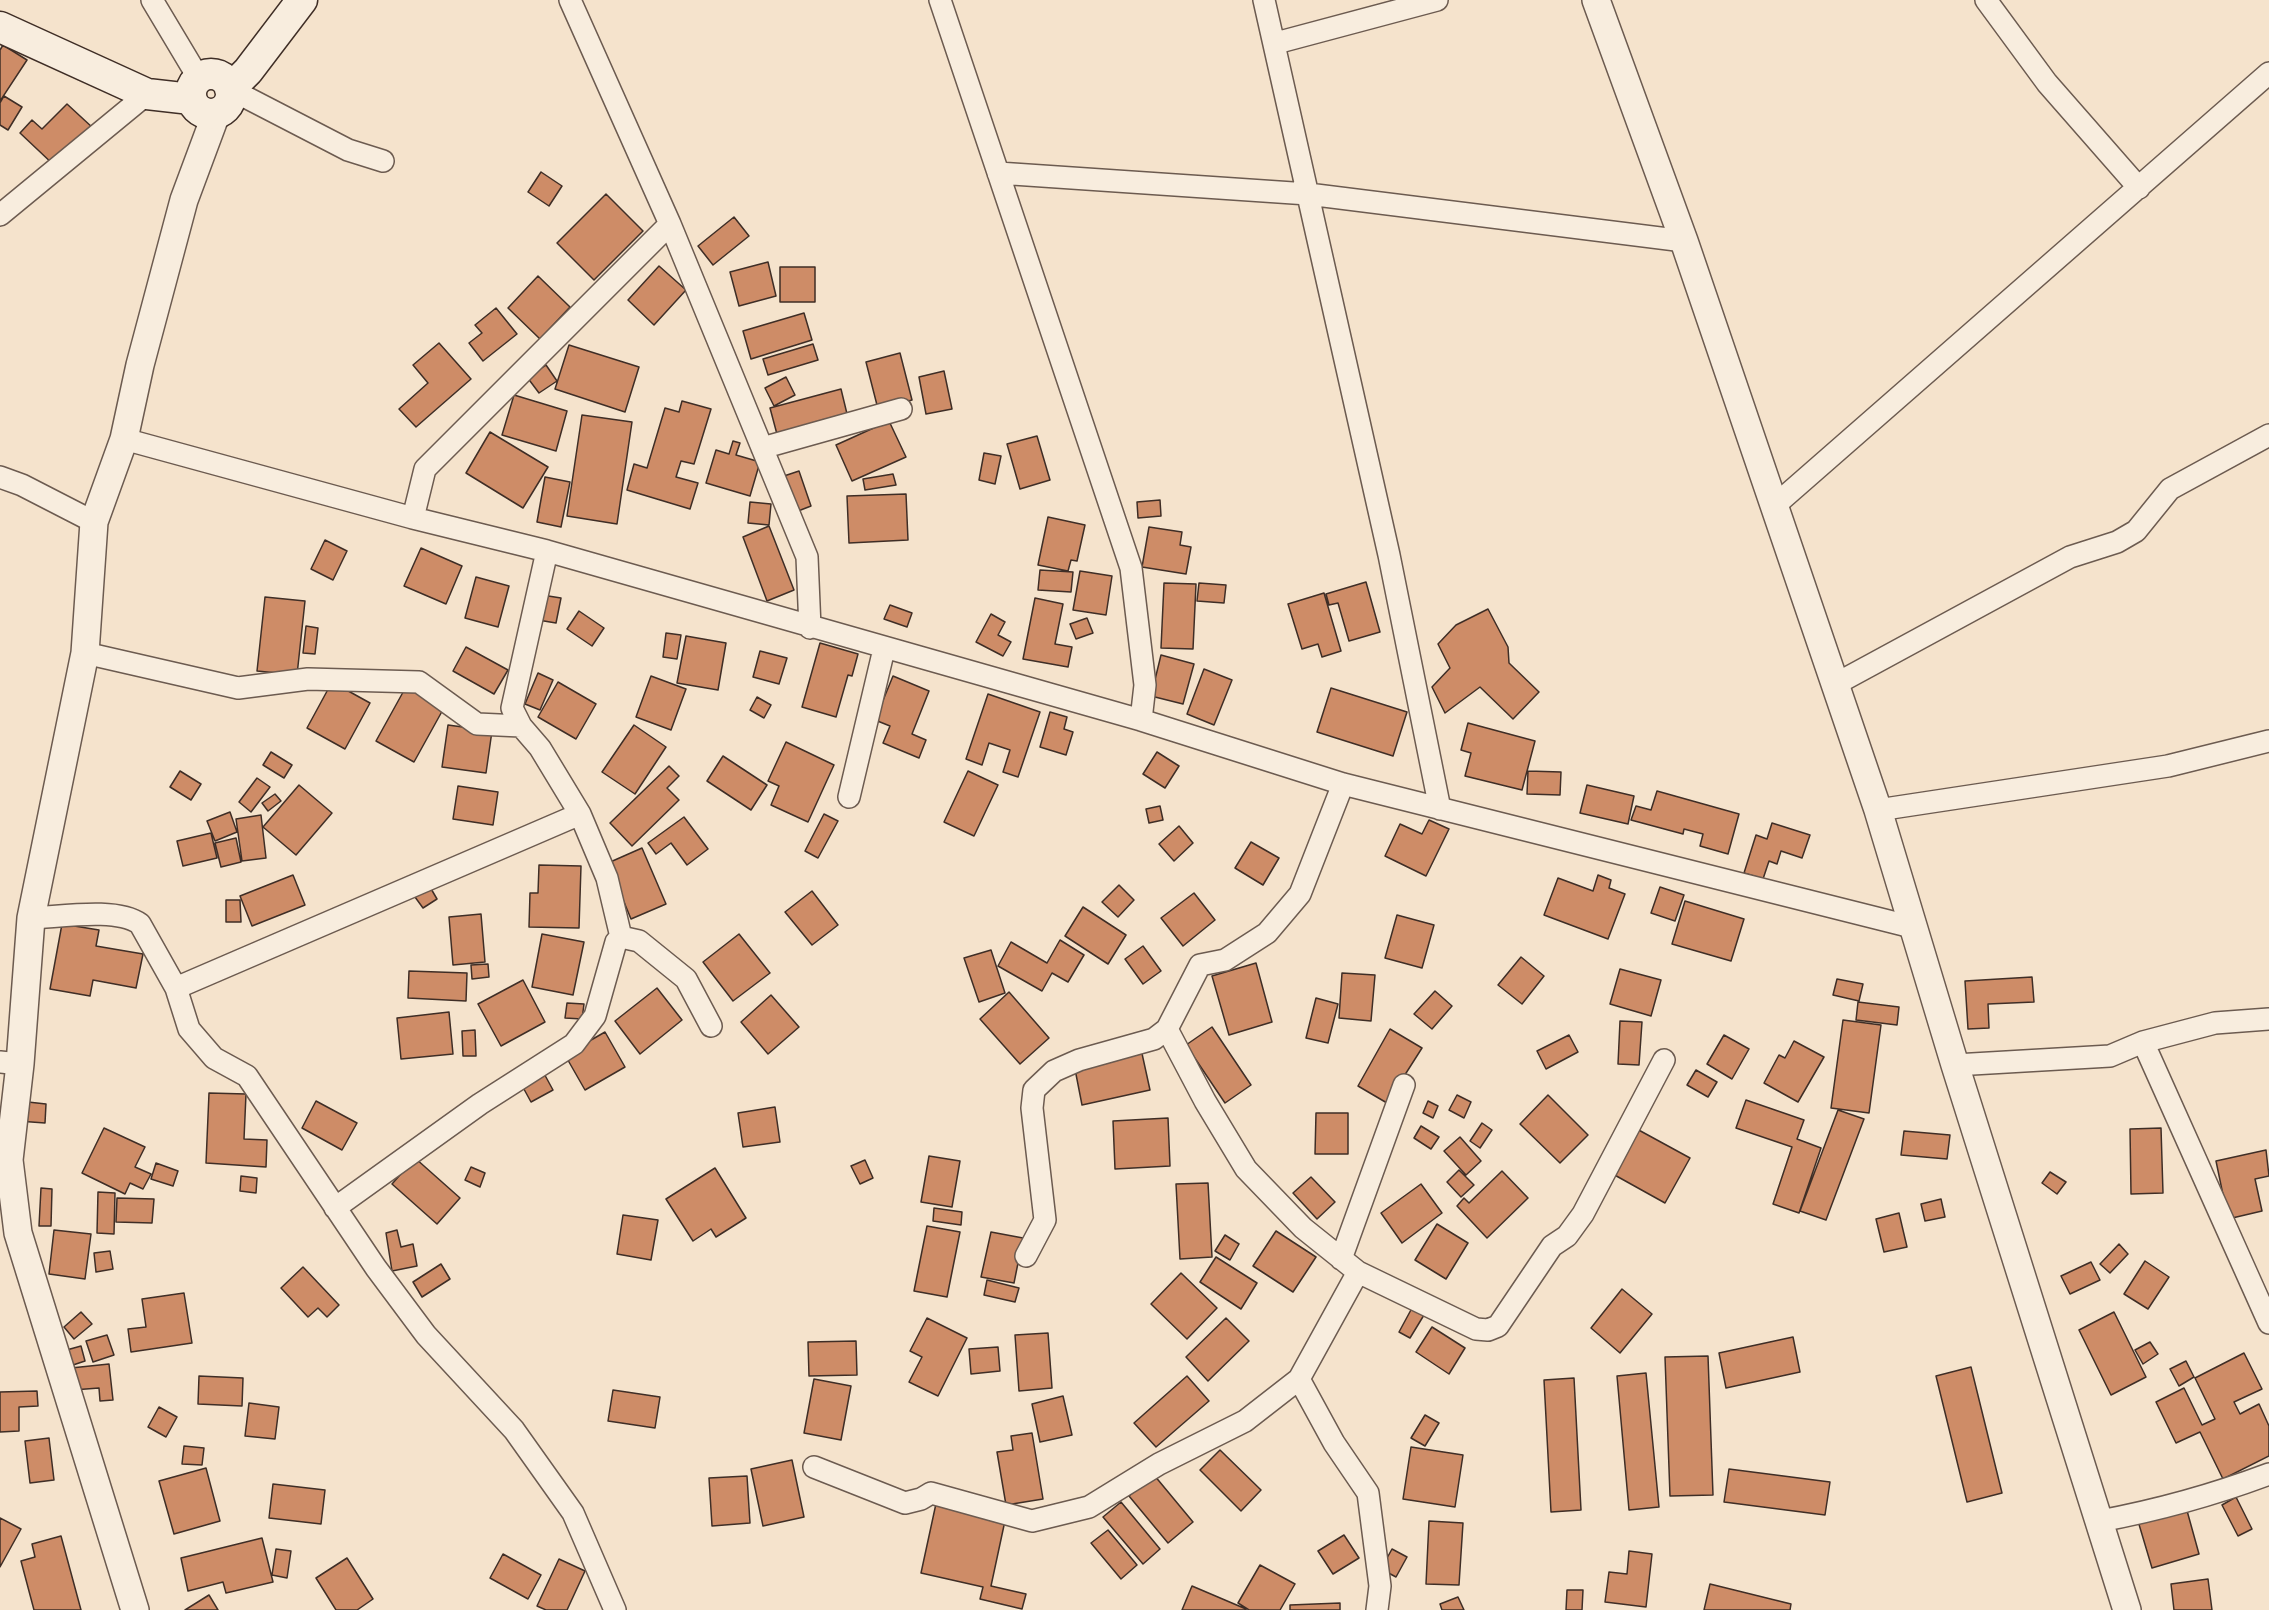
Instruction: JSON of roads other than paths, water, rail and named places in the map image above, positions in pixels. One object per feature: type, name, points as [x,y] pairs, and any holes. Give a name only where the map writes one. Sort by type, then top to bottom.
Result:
[{"type":"main road","points":[[0,27],[147,94],[209,95],[248,71],[302,0]]},
{"type":"street","points":[[152,0],[209,95],[348,150],[383,161]]},
{"type":"street","points":[[570,0],[670,224],[807,557],[810,628]]},
{"type":"street","points":[[940,0],[1131,568],[1145,685],[1141,720]]},
{"type":"street","points":[[1264,0],[1276,43],[1389,555],[1440,808]]},
{"type":"street","points":[[1276,43],[1437,0]]},
{"type":"street","points":[[1596,0],[1684,241],[1878,810],[1912,927],[2127,1610]]},
{"type":"street","points":[[1986,0],[2047,83],[2139,188]]},
{"type":"street","points":[[1773,507],[2269,73]]},
{"type":"street","points":[[0,216],[147,94]]},
{"type":"street","points":[[135,1610],[18,1233],[9,1160],[10,1063],[31,918],[85,652],[94,522],[124,439],[140,365],[209,95]]},
{"type":"street","points":[[998,173],[1308,194],[1684,241]]},
{"type":"street","points":[[413,518],[425,469],[670,224]]},
{"type":"street","points":[[762,448],[901,410]]},
{"type":"street","points":[[1834,685],[2070,557],[2117,542],[2136,531],[2170,489],[2269,435]]},
{"type":"street","points":[[124,439],[413,518],[548,551],[810,628],[1141,720],[1343,784],[1912,927]]},
{"type":"street","points":[[0,477],[22,485],[94,522]]},
{"type":"street","points":[[548,551],[512,708],[521,726],[540,748],[580,814],[607,878],[621,937]]},
{"type":"street","points":[[849,797],[884,649]]},
{"type":"street","points":[[85,652],[238,688],[308,680],[419,682],[477,724],[521,726]]},
{"type":"street","points":[[1878,810],[2168,766],[2269,741]]},
{"type":"street","points":[[1026,1256],[1045,1220],[1032,1108],[1034,1090],[1054,1071],[1079,1060],[1154,1039],[1167,1029],[1200,965],[1225,960],[1267,933],[1300,894],[1343,784]]},
{"type":"street","points":[[176,988],[580,814]]},
{"type":"street","points":[[31,918],[115,915],[132,917],[140,924],[176,988],[189,1029],[214,1058],[247,1076],[335,1208],[426,1335],[514,1430],[573,1513],[615,1610]]},
{"type":"street","points":[[621,937],[639,941],[686,980],[711,1026]]},
{"type":"street","points":[[335,1208],[480,1104],[574,1044],[595,1016],[616,942],[621,937]]},
{"type":"street","points":[[1955,1065],[2110,1056],[2143,1042],[2215,1023],[2269,1019]]},
{"type":"street","points":[[1167,1029],[1205,1101],[1246,1169],[1303,1228],[1358,1272],[1476,1329],[1488,1330],[1498,1326],[1552,1246],[1567,1236],[1583,1214],[1664,1060]]},
{"type":"street","points":[[2143,1042],[2269,1323]]},
{"type":"street","points":[[1341,1259],[1404,1085]]},
{"type":"street","points":[[0,1200],[9,1160]]},
{"type":"street","points":[[814,1467],[904,1503],[921,1499],[931,1493],[1032,1521],[1089,1507],[1159,1464],[1245,1421],[1299,1379],[1358,1272]]},
{"type":"street","points":[[1299,1379],[1334,1443],[1368,1493],[1380,1586],[1377,1610]]},
{"type":"street","points":[[2100,1521],[2166,1508],[2223,1492],[2269,1474]]}]
